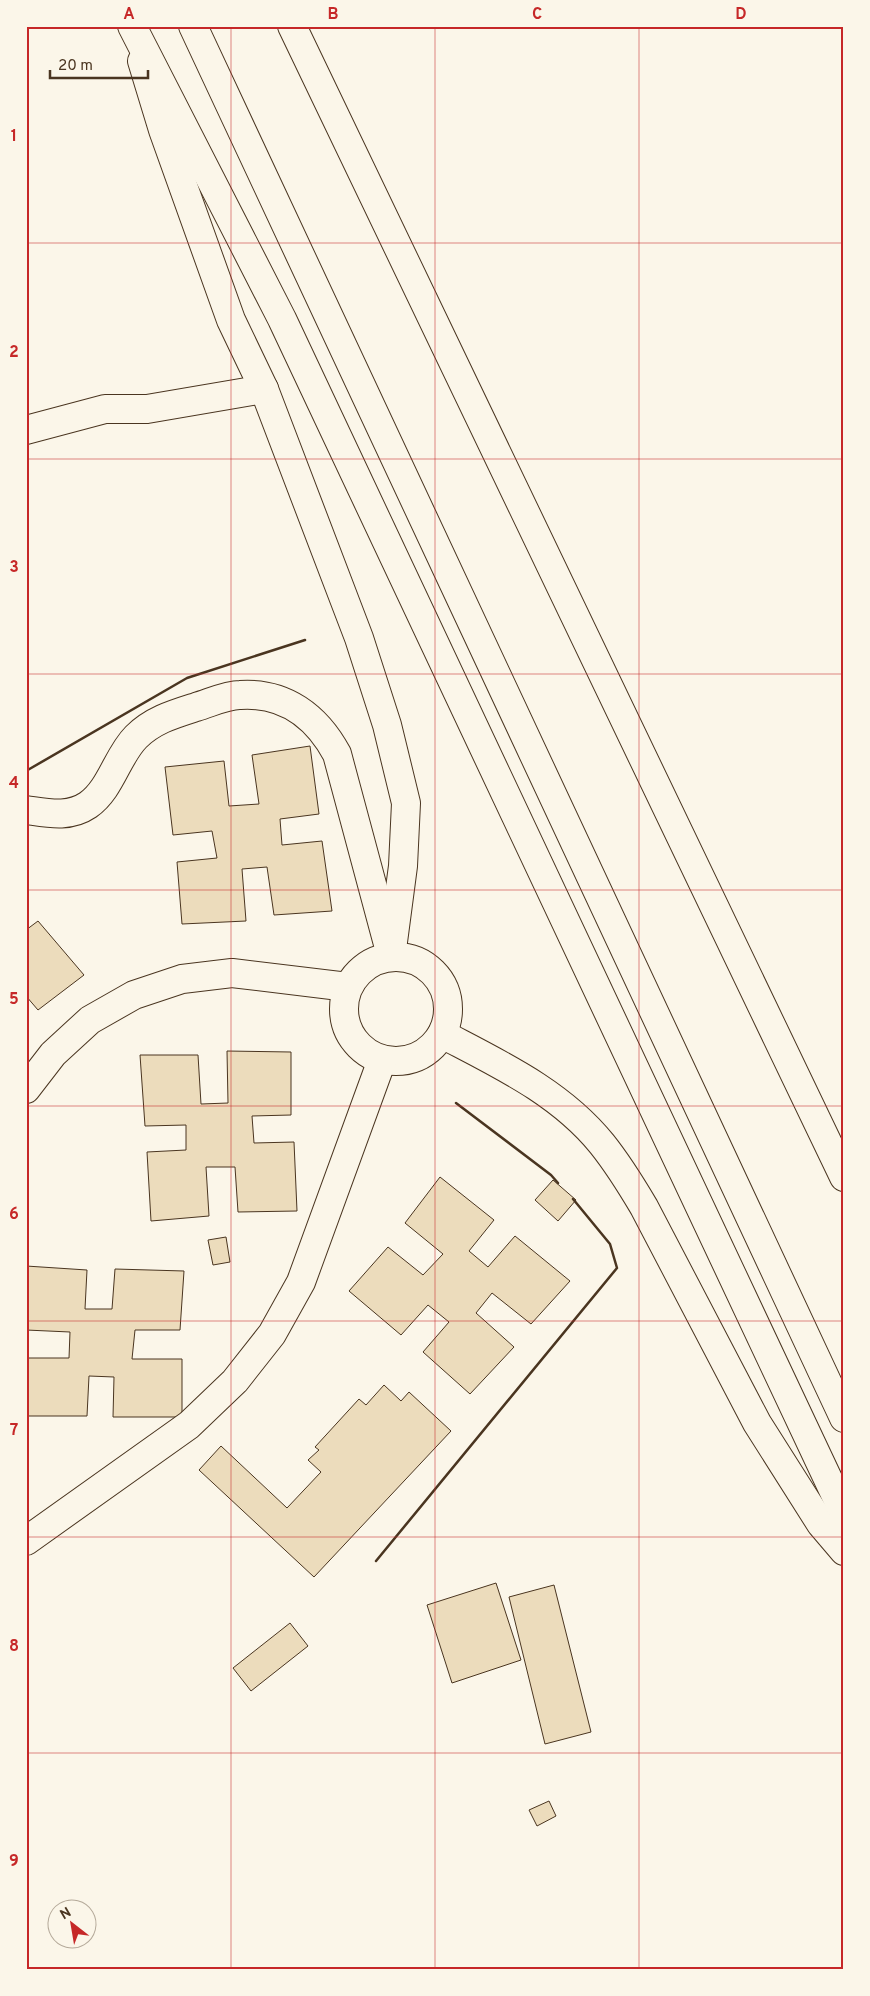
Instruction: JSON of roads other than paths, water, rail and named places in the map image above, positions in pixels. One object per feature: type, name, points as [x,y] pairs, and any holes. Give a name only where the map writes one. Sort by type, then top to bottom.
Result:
[{"type":"main road","points":[[132,26],[163,130],[231,320],[264,388],[359,638],[388,725],[406,802],[403,866],[391,957]]},
{"type":"main road","points":[[132,26],[282,319],[844,1512]]},
{"type":"main road","points":[[193,26],[844,1418]]},
{"type":"main road","points":[[292,26],[844,1177]]},
{"type":"main road","points":[[26,430],[104,409],[147,409],[264,388]]},
{"type":"main road","points":[[26,810],[59,814],[70,813],[90,804],[104,787],[134,738],[157,721],[238,695],[258,695],[279,700],[297,708],[314,721],[327,736],[337,754],[391,957]]},
{"type":"main road","points":[[391,957],[404,957],[417,961],[428,968],[437,977],[446,994],[448,1011],[442,1034],[435,1044],[416,1058],[405,1061],[382,1060],[359,1047],[351,1038],[343,1013],[344,1000],[348,988],[361,970],[370,964],[391,957]]},
{"type":"main road","points":[[26,1089],[53,1054],[90,1020],[134,995],[182,978],[232,973],[348,988]]},
{"type":"main road","points":[[442,1034],[507,1068],[541,1089],[573,1114],[600,1142],[624,1173],[644,1207],[757,1423],[821,1524],[844,1551]]},
{"type":"main road","points":[[26,1541],[189,1425],[235,1381],[272,1334],[301,1282],[382,1060]]}]
